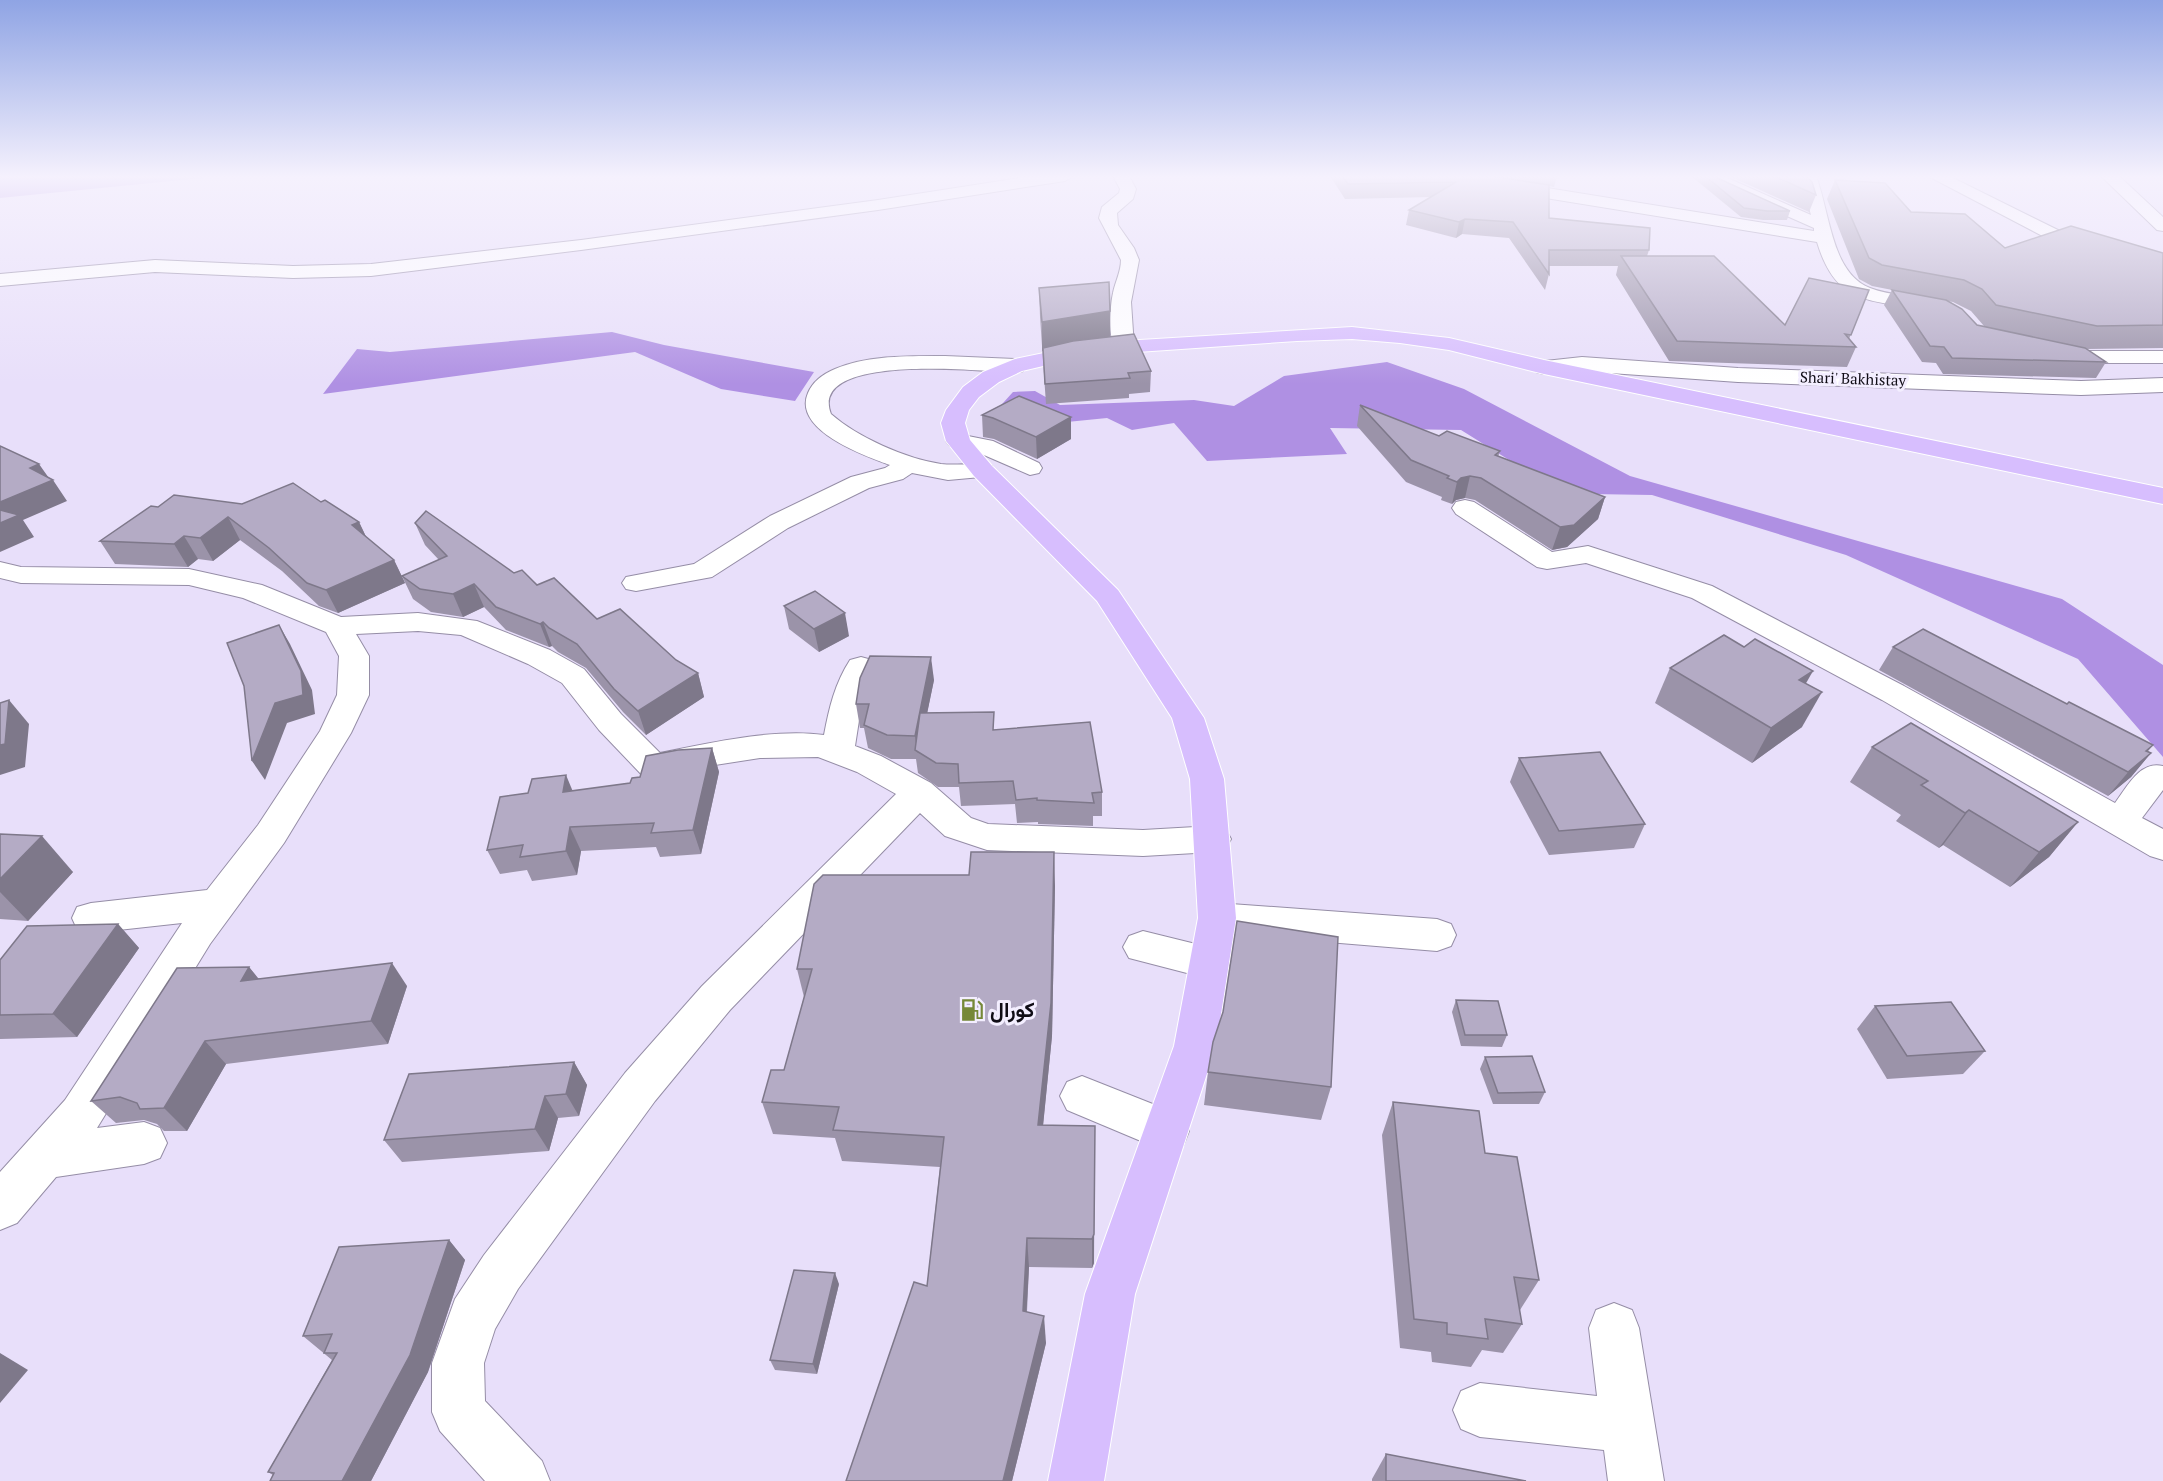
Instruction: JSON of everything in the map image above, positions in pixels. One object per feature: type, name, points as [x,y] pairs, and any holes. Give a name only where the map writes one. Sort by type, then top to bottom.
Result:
[{"type":"main road","points":[[1076,1481],[1110,1294],[1195,1046],[1217,918],[1213,839],[1207,779],[1188,718],[1108,596],[983,471],[958,441],[953,423],[958,410],[971,392],[991,377],[1015,366],[1073,353],[1297,334],[1352,333],[1400,336],[1449,344],[1544,367],[2163,496]]},
{"type":"street","points":[[0,280],[133,268],[196,266],[293,272],[371,270],[580,245]]},
{"type":"street","points":[[1123,347],[1122,294],[1131,268],[1130,258],[1124,245]]},
{"type":"street","points":[[1827,245],[1828,256],[1838,272],[1861,292],[1949,311]]},
{"type":"street","points":[[2085,245],[2163,269]]},
{"type":"street","points":[[33,260],[133,268]]},
{"type":"street","points":[[2035,347],[2083,357],[2163,357]]},
{"type":"street","points":[[983,471],[939,472],[908,464],[835,430],[822,419],[816,409],[817,400],[825,383],[846,373],[891,365],[922,362],[1015,366]]},
{"type":"street","name":"Shari' Bakhistay","points":[[1544,367],[1582,364],[1738,375],[2080,388],[2163,385]]},
{"type":"street","points":[[958,441],[984,446],[1030,468]]},
{"type":"street","points":[[636,583],[702,571],[779,522],[860,482],[894,474],[908,464]]},
{"type":"street","points":[[1465,508],[1547,561],[1587,554],[1702,592],[1893,693],[2163,846]]},
{"type":"street","points":[[0,570],[21,575],[189,577],[252,591],[337,626],[418,622],[467,627],[539,657],[573,676],[610,722],[653,766],[715,753],[760,747],[821,746],[869,764],[919,792],[958,827],[987,837],[1143,843],[1213,839]]},
{"type":"street","points":[[0,1207],[81,1114],[196,933],[271,834],[335,733],[353,695],[354,656],[337,626]]},
{"type":"street","points":[[837,752],[846,701],[861,667]]},
{"type":"street","points":[[1987,771],[2019,765]]},
{"type":"street","points":[[2120,821],[2155,776]]},
{"type":"street","points":[[522,1481],[459,1412],[458,1363],[473,1317],[501,1272],[647,1078],[716,998],[919,792]]},
{"type":"street","points":[[91,918],[218,904]]},
{"type":"street","points":[[1217,918],[1437,935]]},
{"type":"street","points":[[1143,947],[1210,963]]},
{"type":"street","points":[[1082,1096],[1167,1131]]},
{"type":"street","points":[[44,1157],[144,1143]]},
{"type":"street","points":[[1614,1329],[1636,1481]]},
{"type":"street","points":[[1480,1410],[1628,1426]]},
{"type":"shaded area","points":[[612,332],[664,345],[814,372],[795,401],[721,389],[635,352],[323,394],[357,349],[390,352]]},
{"type":"shaded area","points":[[1387,362],[1464,389],[1630,476],[2062,599],[2163,665],[2163,757],[2078,659],[1846,555],[1652,495],[1591,494],[1530,473],[1461,430],[1330,428],[1347,454],[1207,461],[1174,423],[1132,430],[1107,418],[1067,422],[993,414],[1013,392],[1035,391],[1060,405],[1194,400],[1234,406],[1284,376]]},
{"type":"building","points":[[1529,245],[1649,245],[1649,250],[1549,250],[1549,274]]},
{"type":"building","points":[[1863,245],[2002,245],[2005,248],[2014,245],[2136,245],[2163,253],[2163,325],[2097,326],[1996,305],[1982,289],[1964,280],[1882,265],[1869,258]]},
{"type":"building","points":[[1621,256],[1714,256],[1785,325],[1809,278],[1869,290],[1851,335],[1845,334],[1856,347],[1677,341]]},
{"type":"building","points":[[1109,282],[1110,311],[1042,322],[1039,288]]},
{"type":"building","points":[[1892,290],[1946,300],[1962,309],[1977,325],[2085,348],[2106,362],[1952,358],[1944,347],[1930,346]]},
{"type":"building","points":[[1134,334],[1151,371],[1128,373],[1130,378],[1045,384],[1043,348],[1073,341]]},
{"type":"building","points":[[1019,396],[1071,417],[1036,437],[982,415]]},
{"type":"building","points":[[1360,405],[1439,436],[1447,431],[1500,451],[1495,455],[1605,497],[1574,525],[1560,527],[1481,478],[1470,476],[1461,478],[1457,482],[1447,478],[1449,476],[1411,460]]},
{"type":"building","points":[[0,446],[39,464],[30,468],[53,480],[0,502]]},
{"type":"building","points":[[293,483],[321,502],[325,500],[359,522],[352,525],[394,560],[326,590],[307,583],[269,548],[228,517],[200,538],[184,536],[174,544],[100,541],[151,506],[158,507],[174,495],[242,504]]},
{"type":"building","points":[[0,510],[19,515],[0,523]]},
{"type":"building","points":[[426,511],[514,573],[522,570],[537,585],[554,578],[597,619],[620,609],[676,660],[698,673],[638,711],[614,689],[577,644],[543,622],[540,624],[496,607],[474,584],[453,594],[420,589],[402,576],[447,556],[415,523]]},
{"type":"building","points":[[815,591],[845,613],[814,629],[784,606]]},
{"type":"building","points":[[279,625],[301,671],[303,695],[275,703],[252,761],[244,686],[227,643]]},
{"type":"building","points":[[1923,629],[2067,704],[2069,702],[2153,745],[2146,751],[2151,753],[2128,772],[1893,647]]},
{"type":"building","points":[[1724,635],[1744,647],[1755,639],[1813,671],[1799,680],[1822,692],[1771,728],[1670,668]]},
{"type":"building","points":[[870,656],[931,657],[915,736],[887,735],[864,725],[869,704],[856,704],[860,678]]},
{"type":"building","points":[[9,700],[5,744],[0,745],[0,703]]},
{"type":"building","points":[[994,712],[993,730],[1090,722],[1102,792],[1092,793],[1094,803],[1037,800],[1037,798],[1016,800],[1013,781],[959,783],[958,764],[936,763],[915,750],[920,713]]},
{"type":"building","points":[[1911,723],[2078,822],[2039,852],[1969,810],[1965,813],[1921,785],[1928,781],[1872,747]]},
{"type":"building","points":[[712,748],[693,830],[651,833],[654,823],[570,827],[566,851],[520,857],[523,845],[487,850],[500,797],[528,793],[532,779],[566,775],[563,792],[630,783],[632,778],[640,777],[646,756],[678,750]]},
{"type":"building","points":[[1600,752],[1645,824],[1559,831],[1519,758]]},
{"type":"building","points":[[0,834],[42,836],[0,879]]},
{"type":"building","points":[[971,852],[1054,852],[1051,1003],[1038,1125],[1095,1126],[1094,1234],[1092,1239],[1027,1238],[1023,1311],[1044,1316],[1003,1481],[846,1481],[914,1282],[927,1286],[944,1137],[833,1130],[839,1107],[762,1102],[771,1070],[784,1070],[812,969],[797,969],[814,884],[823,875],[969,875]]},
{"type":"building","points":[[1237,921],[1338,937],[1331,1087],[1208,1072],[1213,1042],[1223,1012]]},
{"type":"building","points":[[118,924],[53,1014],[0,1015],[0,960],[27,926]]},
{"type":"building","points":[[392,963],[371,1021],[205,1041],[164,1108],[140,1109],[137,1103],[120,1097],[91,1101],[177,968],[249,967],[241,981]]},
{"type":"building","points":[[1456,1000],[1498,1001],[1507,1035],[1465,1035]]},
{"type":"building","points":[[1951,1002],[1985,1051],[1907,1056],[1875,1006]]},
{"type":"building","points":[[1532,1056],[1545,1092],[1498,1093],[1485,1057]]},
{"type":"building","points":[[574,1062],[566,1094],[545,1096],[535,1129],[384,1140],[409,1074]]},
{"type":"building","points":[[1393,1102],[1479,1111],[1485,1153],[1517,1157],[1539,1280],[1514,1277],[1522,1324],[1485,1319],[1488,1339],[1447,1334],[1447,1323],[1414,1319]]},
{"type":"building","points":[[449,1240],[410,1355],[342,1481],[270,1481],[274,1473],[268,1472],[337,1353],[324,1353],[332,1334],[303,1336],[339,1247]]},
{"type":"building","points":[[794,1270],[835,1273],[813,1364],[770,1360]]},
{"type":"building","points":[[1386,1454],[1526,1481],[1386,1481]]},
{"type":"place","name":"كورال","points":[[972,1010]]}]
